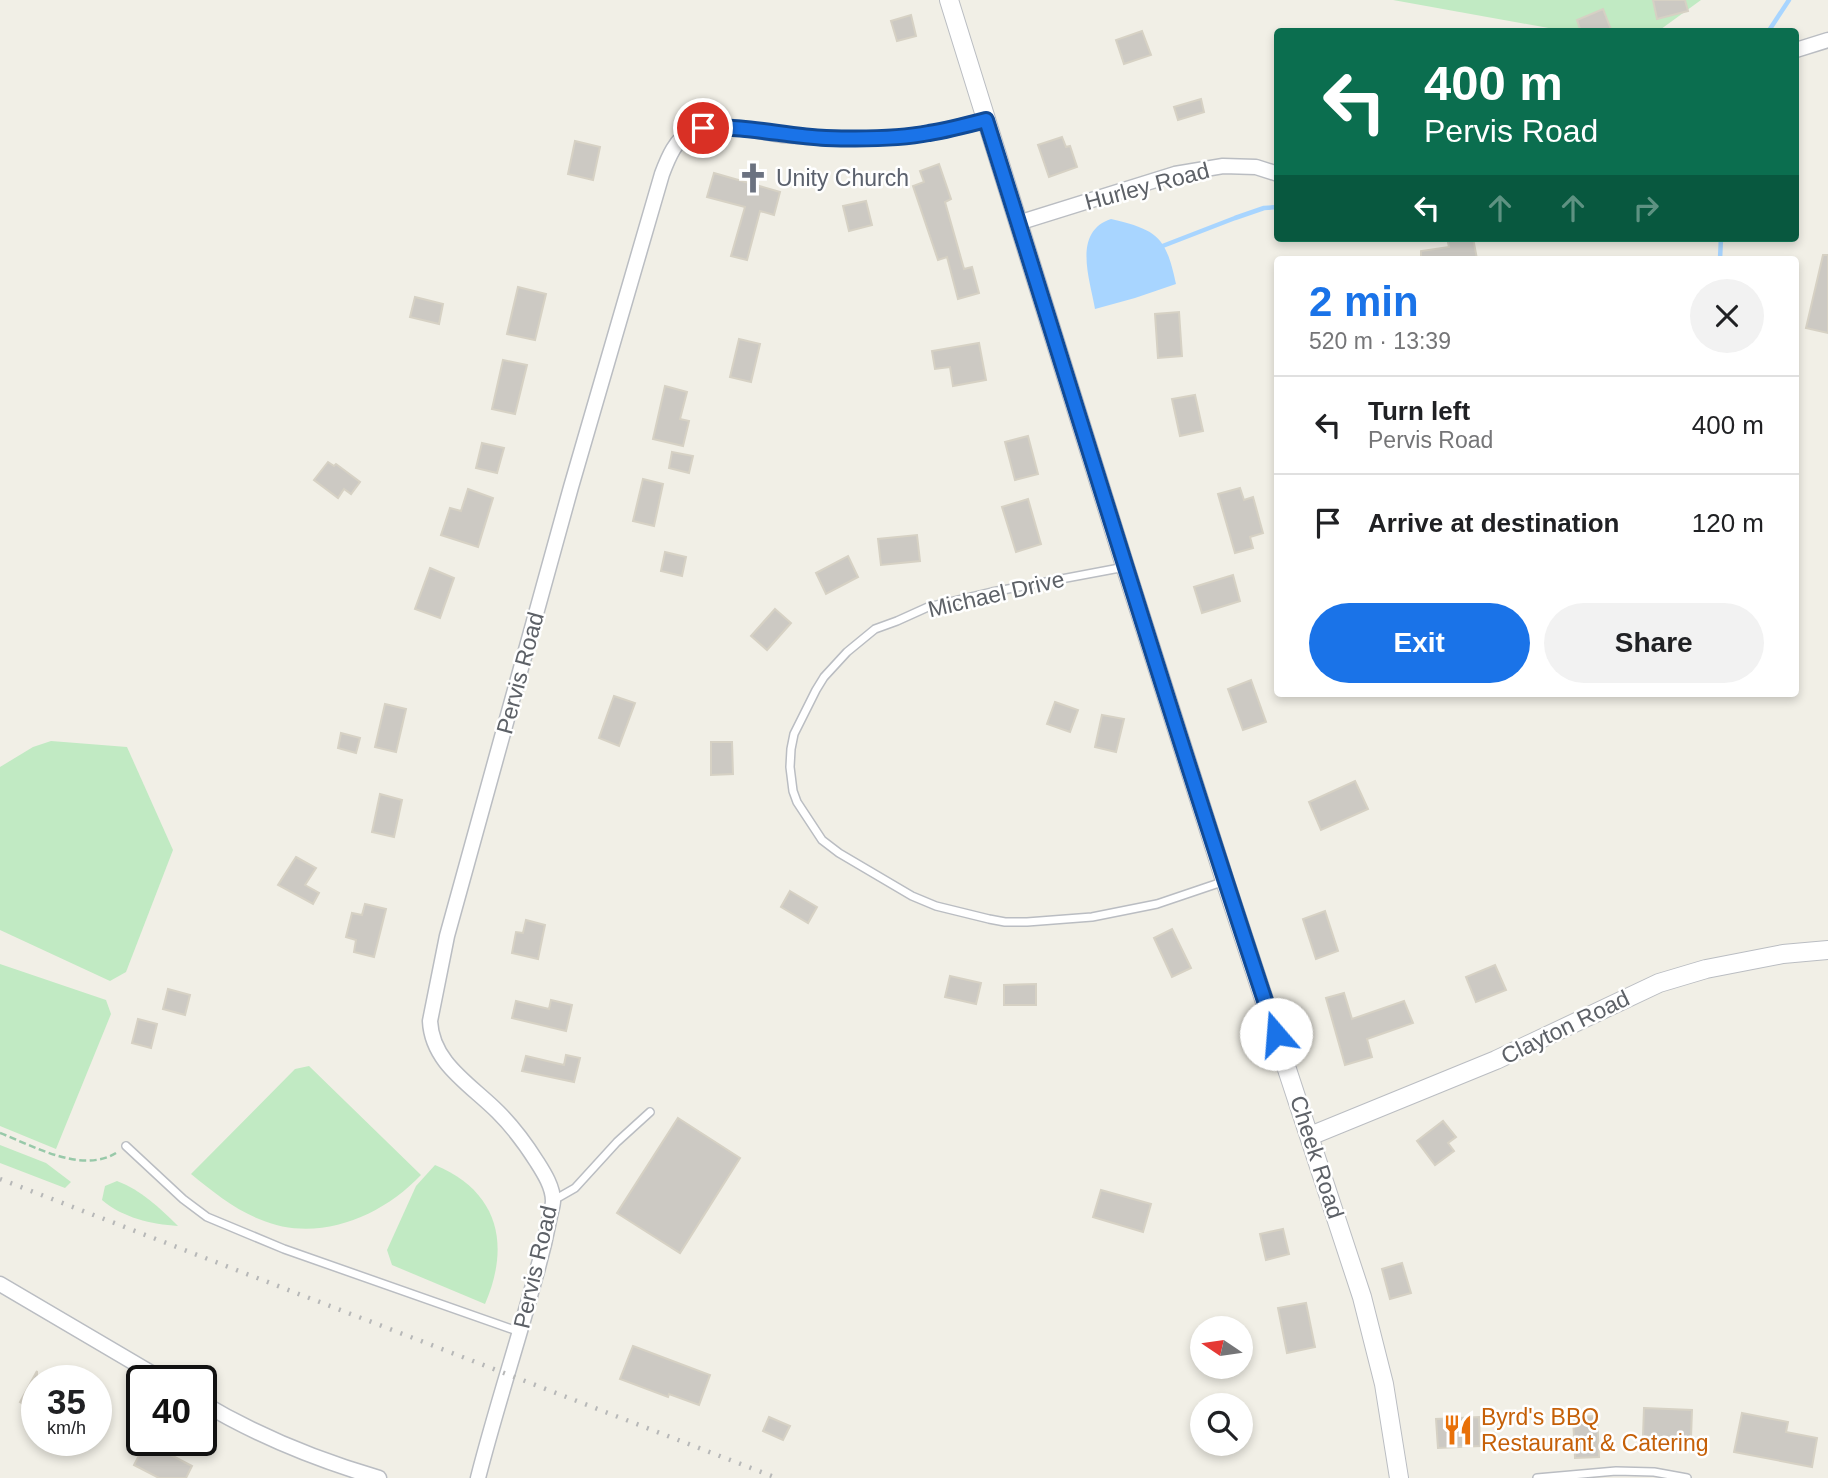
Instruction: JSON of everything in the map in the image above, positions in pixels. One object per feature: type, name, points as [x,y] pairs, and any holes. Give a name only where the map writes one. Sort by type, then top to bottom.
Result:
[{"type":"street","name":"Cheek Road","points":[[949,0],[1125,566],[1362,1297],[1384,1384],[1399,1478]]},
{"type":"street","points":[[1799,49],[1828,40]]},
{"type":"street","name":"Pervis Road","points":[[478,1478],[492,1423],[521,1332],[553,1200],[550,1185],[541,1168],[517,1133],[499,1112],[463,1081],[436,1048],[430,1021],[447,936],[571,487],[667,161],[681,139],[691,131],[703,128],[733,127],[782,135],[828,138],[875,137],[926,134],[986,120]]},
{"type":"street","name":"Hurley Road","points":[[1018,223],[1175,174],[1223,166],[1256,167],[1274,173]]},
{"type":"street","name":"Clayton Road","points":[[1310,1136],[1496,1060],[1659,983],[1706,969],[1783,954],[1828,950]]},
{"type":"street","points":[[0,1284],[138,1365]]},
{"type":"street","points":[[217,1411],[309,1455],[379,1478]]},
{"type":"lane","name":"Michael Drive","points":[[1125,566],[928,607],[875,629],[847,652],[816,690],[794,734],[790,766],[793,791],[797,802],[822,840],[839,853],[912,896],[936,906],[989,919],[1027,922],[1093,917],[1157,904],[1226,881]]},
{"type":"lane","points":[[553,1200],[575,1188],[617,1142],[650,1112]]},
{"type":"lane","points":[[127,1146],[183,1199],[207,1217],[284,1249],[521,1332]]},
{"type":"lane","points":[[1537,1478],[1616,1471],[1654,1472],[1687,1478]]},
{"type":"path","points":[[0,1133],[64,1158],[92,1161],[108,1158],[127,1146]]},
{"type":"green space","points":[[1393,0],[1701,0],[1662,28],[1548,28]]},
{"type":"green space","points":[[51,741],[127,747],[173,850],[126,972],[110,981],[0,930],[0,767],[33,747]]},
{"type":"green space","points":[[0,964],[106,1000],[111,1014],[56,1149],[0,1126]]},
{"type":"green space","points":[[309,1066],[421,1175],[386,1204],[367,1214],[346,1222],[303,1229],[281,1226],[250,1215],[191,1174],[295,1069]]},
{"type":"green space","points":[[0,1145],[46,1163],[71,1182],[65,1188],[0,1163]]},
{"type":"green space","points":[[435,1165],[473,1189],[493,1222],[497,1261],[485,1304],[392,1265],[387,1250],[416,1186]]},
{"type":"green space","points":[[117,1181],[142,1194],[178,1226],[138,1219],[110,1206],[102,1200],[105,1186]]},
{"type":"water","points":[[1111,219],[1140,227],[1157,238],[1168,256],[1176,284],[1095,309],[1086,258],[1087,245],[1091,234],[1099,225]]},
{"type":"building","points":[[1653,0],[1685,0],[1688,11],[1657,19]]},
{"type":"building","points":[[1603,9],[1610,28],[1580,28],[1577,20]]},
{"type":"building","points":[[911,15],[916,36],[897,41],[891,21]]},
{"type":"building","points":[[1142,31],[1151,55],[1124,64],[1116,40]]},
{"type":"building","points":[[1201,99],[1204,112],[1178,120],[1174,107]]},
{"type":"building","points":[[1062,137],[1066,147],[1070,146],[1077,167],[1049,177],[1038,145]]},
{"type":"building","points":[[575,141],[600,147],[593,180],[568,174]]},
{"type":"building","points":[[939,164],[951,199],[945,202],[964,269],[972,267],[979,293],[958,299],[947,257],[938,260],[913,186],[924,182],[920,171]]},
{"type":"building","points":[[714,173],[780,192],[774,215],[760,211],[747,260],[731,256],[745,207],[707,197]]},
{"type":"building","points":[[866,201],[872,225],[849,231],[843,206]]},
{"type":"building","points":[[1448,242],[1474,242],[1476,256],[1421,256],[1421,251],[1449,247]]},
{"type":"building","points":[[1823,255],[1828,255],[1828,333],[1806,328]]},
{"type":"building","points":[[518,287],[546,294],[535,340],[507,334]]},
{"type":"building","points":[[415,297],[443,304],[439,324],[410,317]]},
{"type":"building","points":[[1179,312],[1182,356],[1158,358],[1155,314]]},
{"type":"building","points":[[739,339],[760,344],[751,382],[730,377]]},
{"type":"building","points":[[979,343],[986,380],[953,386],[950,367],[935,369],[932,351]]},
{"type":"building","points":[[503,360],[527,365],[515,414],[492,409]]},
{"type":"building","points":[[665,386],[687,392],[680,419],[689,421],[683,446],[653,439]]},
{"type":"building","points":[[1195,395],[1203,431],[1180,436],[1172,399]]},
{"type":"building","points":[[1028,436],[1038,474],[1015,480],[1005,442]]},
{"type":"building","points":[[482,443],[504,448],[497,473],[476,468]]},
{"type":"building","points":[[672,452],[693,456],[689,473],[669,468]]},
{"type":"building","points":[[328,462],[334,466],[336,464],[360,482],[351,494],[344,489],[338,498],[314,480]]},
{"type":"building","points":[[643,479],[663,484],[654,526],[633,521]]},
{"type":"building","points":[[1240,488],[1244,500],[1253,497],[1263,533],[1250,537],[1253,548],[1235,553],[1218,494]]},
{"type":"building","points":[[468,489],[493,498],[478,547],[441,535],[450,508],[461,511]]},
{"type":"building","points":[[1028,499],[1041,544],[1016,552],[1002,507]]},
{"type":"building","points":[[917,535],[920,561],[881,565],[878,539]]},
{"type":"building","points":[[665,552],[686,557],[682,576],[661,571]]},
{"type":"building","points":[[848,556],[858,577],[826,594],[816,573]]},
{"type":"building","points":[[430,568],[454,578],[440,618],[415,609]]},
{"type":"building","points":[[1233,575],[1240,601],[1202,613],[1194,587]]},
{"type":"building","points":[[775,609],[791,623],[767,650],[751,636]]},
{"type":"building","points":[[1251,680],[1266,722],[1243,730],[1228,689]]},
{"type":"building","points":[[614,696],[635,703],[619,746],[599,738]]},
{"type":"building","points":[[1055,702],[1078,710],[1070,732],[1047,724]]},
{"type":"building","points":[[385,704],[406,709],[396,752],[375,747]]},
{"type":"building","points":[[1102,715],[1124,719],[1116,752],[1095,747]]},
{"type":"building","points":[[341,733],[360,738],[356,753],[338,748]]},
{"type":"building","points":[[711,742],[732,742],[733,774],[711,775]]},
{"type":"building","points":[[1355,781],[1368,809],[1321,830],[1309,802]]},
{"type":"building","points":[[380,794],[402,800],[394,837],[372,832]]},
{"type":"building","points":[[296,857],[316,868],[305,885],[319,893],[313,904],[278,885]]},
{"type":"building","points":[[790,891],[817,907],[808,923],[781,907]]},
{"type":"building","points":[[365,904],[386,909],[374,957],[354,952],[356,940],[346,937],[352,913],[362,915]]},
{"type":"building","points":[[1325,911],[1338,951],[1316,959],[1303,919]]},
{"type":"building","points":[[526,920],[545,925],[538,959],[512,953],[516,932],[523,933]]},
{"type":"building","points":[[1172,929],[1191,968],[1172,977],[1154,938]]},
{"type":"building","points":[[1495,965],[1506,990],[1476,1002],[1466,977]]},
{"type":"building","points":[[950,976],[981,983],[976,1004],[945,997]]},
{"type":"building","points":[[1036,984],[1036,1005],[1004,1005],[1004,985]]},
{"type":"building","points":[[168,989],[190,995],[185,1015],[163,1009]]},
{"type":"building","points":[[1344,993],[1352,1019],[1404,1001],[1413,1023],[1367,1039],[1372,1057],[1345,1065],[1326,998]]},
{"type":"building","points":[[551,1000],[572,1005],[566,1031],[512,1018],[516,1001],[549,1009]]},
{"type":"building","points":[[138,1019],[157,1024],[151,1048],[132,1043]]},
{"type":"building","points":[[566,1055],[580,1058],[574,1082],[522,1071],[526,1056],[564,1065]]},
{"type":"building","points":[[678,1118],[740,1158],[680,1253],[617,1213]]},
{"type":"building","points":[[1443,1121],[1456,1137],[1448,1143],[1454,1151],[1435,1165],[1417,1141]]},
{"type":"building","points":[[1101,1190],[1151,1204],[1143,1232],[1093,1217]]},
{"type":"building","points":[[1283,1229],[1289,1254],[1266,1260],[1260,1234]]},
{"type":"building","points":[[1402,1263],[1411,1293],[1390,1299],[1382,1269]]},
{"type":"building","points":[[1306,1303],[1315,1347],[1287,1353],[1278,1308]]},
{"type":"building","points":[[633,1346],[710,1375],[699,1405],[620,1379]]},
{"type":"building","points":[[1644,1408],[1692,1410],[1691,1438],[1643,1436]]},
{"type":"building","points":[[1742,1413],[1788,1422],[1786,1432],[1817,1438],[1812,1467],[1734,1452]]},
{"type":"building","points":[[1597,1416],[1599,1457],[1575,1458],[1573,1417]]},
{"type":"building","points":[[769,1417],[790,1426],[783,1440],[763,1431]]},
{"type":"building","name":"Byrd's BBQ Restaurant & Catering","points":[[1479,1417],[1480,1446],[1438,1448],[1436,1419]]},
{"type":"building","points":[[139,1456],[173,1456],[192,1466],[186,1478],[159,1478],[134,1465]]},
{"type":"waterway","points":[[1771,28],[1789,0]]},
{"type":"waterway","points":[[1160,247],[1235,218],[1274,207]]},
{"type":"waterway","points":[[1720,256],[1721,242]]},
{"type":"railway","points":[[0,1179],[777,1478]]},
{"type":"place","name":"Unity Church","points":[[753,178]]},
{"type":"place","name":"Byrd's BBQ Restaurant & Catering","points":[[1458,1430]]},
{"type":"route","points":[[703,128],[743,128],[782,135],[828,138],[926,134],[986,120],[1125,566],[1276,1034]]}]
